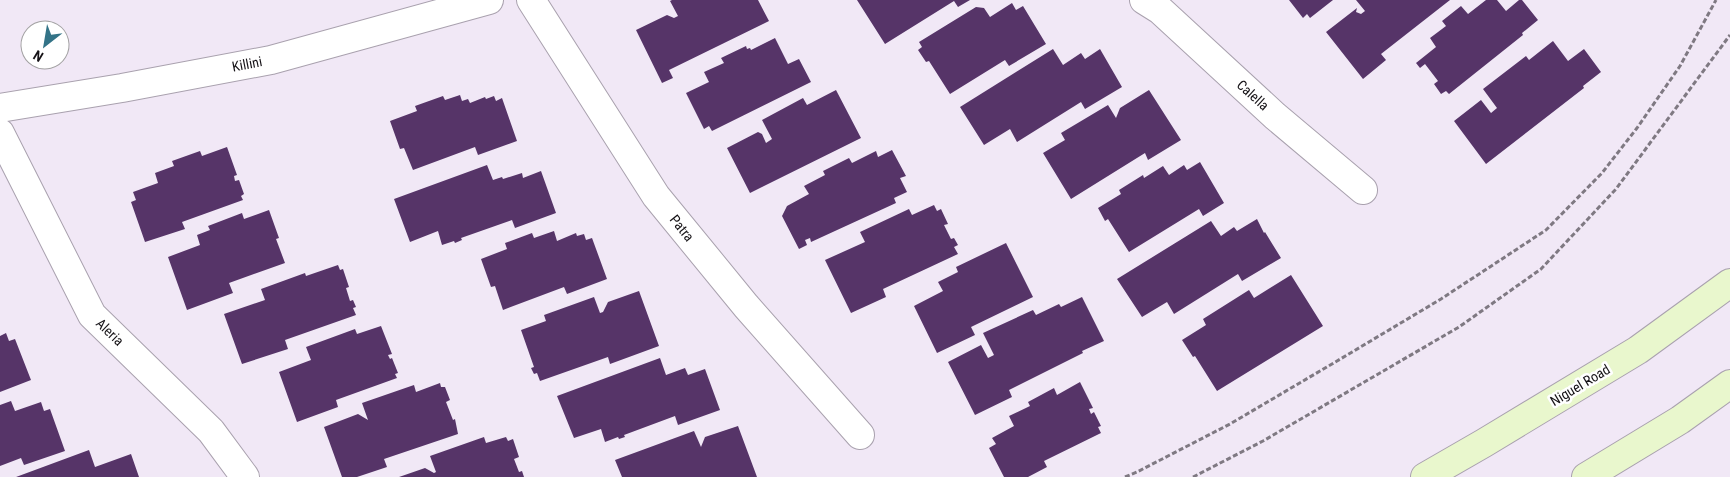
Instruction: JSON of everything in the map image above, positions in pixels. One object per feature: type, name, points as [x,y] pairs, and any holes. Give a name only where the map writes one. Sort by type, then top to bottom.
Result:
[{"type":"main road","name":"Niguel Road","points":[[1424,477],[1638,350],[1730,283]]},
{"type":"main road","points":[[1586,477],[1680,420],[1730,384]]},
{"type":"street","name":"Killini","points":[[0,108],[122,88],[272,60],[489,0]]},
{"type":"street","name":"Patra","points":[[530,0],[656,196],[746,306],[860,435]]},
{"type":"street","name":"Calella","points":[[1144,0],[1160,10],[1275,116],[1362,190]]},
{"type":"street","name":"Aleria","points":[[0,133],[92,315],[212,431],[245,477]]},
{"type":"path","points":[[1125,477],[1230,424],[1441,299],[1546,230],[1602,173],[1637,128],[1680,66],[1716,0]]},
{"type":"path","points":[[1193,477],[1263,441],[1459,328],[1541,269],[1616,189],[1730,35]]},
{"type":"building","points":[[758,0],[769,21],[669,70],[673,78],[662,83],[636,30],[667,15],[674,18],[678,16],[670,1]]},
{"type":"building","points":[[857,0],[970,0],[958,7],[954,1],[885,44]]},
{"type":"building","points":[[1289,0],[1333,0],[1310,18],[1307,14],[1303,18]]},
{"type":"building","points":[[1356,0],[1450,0],[1381,54],[1386,60],[1363,79],[1326,32],[1357,8],[1356,12],[1361,14],[1365,11]]},
{"type":"building","points":[[1486,0],[1497,0],[1506,11],[1519,0],[1522,0],[1538,20],[1522,33],[1523,35],[1449,94],[1446,91],[1441,94],[1434,84],[1438,81],[1425,64],[1420,68],[1416,63],[1436,47],[1430,38],[1446,26],[1442,21],[1461,6],[1468,14]]},
{"type":"building","points":[[1012,3],[1016,10],[1023,6],[1046,44],[1009,66],[1005,60],[950,94],[929,61],[926,62],[918,50],[922,47],[919,42],[976,7],[984,8],[990,17]]},
{"type":"building","points":[[775,38],[788,64],[799,59],[811,82],[712,131],[709,126],[704,129],[686,93],[709,82],[704,72],[724,63],[721,58],[746,46],[747,49],[750,48],[751,50]]},
{"type":"building","points":[[1553,41],[1568,61],[1584,49],[1601,72],[1583,86],[1584,88],[1486,164],[1454,121],[1481,100],[1491,113],[1497,108],[1483,89],[1526,56],[1529,60]]},
{"type":"building","points":[[1053,49],[1063,65],[1081,53],[1085,59],[1100,49],[1122,87],[1085,109],[1081,102],[1017,142],[1010,129],[984,145],[960,107]]},
{"type":"building","points":[[836,90],[861,138],[750,193],[727,148],[758,132],[762,134],[766,143],[772,139],[762,120],[803,98],[807,105]]},
{"type":"building","points":[[1149,90],[1181,140],[1148,160],[1145,153],[1071,199],[1043,153],[1065,140],[1061,133],[1108,105],[1116,118],[1120,108]]},
{"type":"building","points":[[460,95],[462,101],[468,99],[470,103],[485,97],[486,99],[494,96],[496,101],[502,98],[517,141],[478,155],[475,147],[413,170],[404,148],[400,149],[390,121],[417,111],[415,106],[443,96],[445,100]]},
{"type":"building","points":[[227,147],[237,175],[234,176],[235,181],[239,180],[244,194],[241,196],[243,200],[182,222],[185,229],[145,242],[131,202],[136,200],[133,192],[158,183],[155,173],[174,166],[172,161],[200,151],[202,156]]},
{"type":"building","points":[[892,150],[906,176],[900,178],[907,192],[894,198],[896,203],[811,242],[810,238],[805,240],[807,245],[799,249],[782,216],[787,206],[809,194],[804,186],[825,175],[823,171],[849,158],[852,163],[876,151],[878,157]]},
{"type":"building","points":[[1200,162],[1224,203],[1203,216],[1199,209],[1129,252],[1108,219],[1105,221],[1098,208],[1121,194],[1119,190],[1143,175],[1144,178],[1163,166],[1169,175],[1184,165],[1187,170]]},
{"type":"building","points":[[487,165],[493,180],[522,173],[523,178],[541,171],[556,213],[515,228],[512,220],[461,238],[462,240],[455,243],[454,241],[442,245],[438,231],[410,242],[394,199]]},
{"type":"building","points":[[934,205],[937,211],[941,209],[948,224],[944,225],[951,239],[954,238],[958,245],[954,247],[958,254],[883,289],[886,297],[851,313],[825,260],[865,242],[860,232],[909,209],[912,215]]},
{"type":"building","points":[[269,210],[279,238],[276,239],[285,263],[229,283],[233,293],[187,310],[168,257],[200,245],[197,235],[210,230],[208,226],[242,213],[244,219]]},
{"type":"building","points":[[1257,219],[1281,258],[1242,281],[1238,274],[1174,314],[1167,302],[1142,317],[1117,279],[1211,221],[1221,236],[1234,227],[1237,231]]},
{"type":"building","points":[[554,231],[557,241],[576,233],[577,236],[584,234],[586,240],[592,238],[607,279],[567,294],[564,287],[503,310],[495,286],[491,287],[481,259],[507,249],[505,243],[532,233],[534,238]]},
{"type":"building","points":[[1006,243],[1033,297],[971,327],[975,335],[937,353],[914,306],[943,291],[938,282],[958,272],[956,267]]},
{"type":"building","points":[[338,265],[340,270],[343,269],[349,287],[346,288],[350,301],[353,300],[356,307],[353,308],[356,315],[285,340],[288,349],[242,364],[224,314],[265,300],[261,289],[305,273],[306,276]]},
{"type":"building","points":[[1291,275],[1323,326],[1217,391],[1195,356],[1193,357],[1182,340],[1206,325],[1203,319],[1249,290],[1254,298]]},
{"type":"building","points":[[639,291],[659,346],[610,364],[608,357],[540,381],[537,373],[534,374],[531,368],[534,367],[521,330],[546,321],[544,315],[594,297],[600,313],[603,312],[608,302]]},
{"type":"building","points":[[1082,297],[1104,341],[1009,390],[1012,397],[975,415],[948,362],[981,345],[988,358],[994,355],[983,333],[1033,310],[1036,315],[1059,304],[1061,307]]},
{"type":"building","points":[[381,326],[392,354],[388,355],[390,359],[392,358],[398,373],[395,374],[397,378],[336,400],[338,407],[297,422],[279,372],[311,360],[306,347],[355,329],[357,334]]},
{"type":"building","points":[[6,333],[9,341],[15,339],[31,380],[0,392],[0,336]]},
{"type":"building","points":[[660,358],[666,375],[685,368],[688,375],[705,369],[720,410],[678,425],[675,416],[624,435],[625,437],[619,439],[618,437],[605,442],[601,429],[574,438],[557,396]]},
{"type":"building","points":[[1080,382],[1093,408],[1089,409],[1091,414],[1094,412],[1101,426],[1098,427],[1101,433],[1044,461],[1047,467],[1028,477],[1004,477],[989,448],[996,444],[992,438],[1014,426],[1009,416],[1030,406],[1028,402],[1054,388],[1057,395]]},
{"type":"building","points":[[440,383],[441,387],[445,387],[450,400],[446,402],[453,420],[455,419],[458,434],[384,459],[387,467],[357,477],[342,477],[324,427],[358,414],[368,420],[362,403],[414,385],[416,392]]},
{"type":"building","points":[[11,401],[15,411],[41,402],[44,411],[50,409],[65,451],[24,465],[21,458],[0,466],[0,405]]},
{"type":"building","points":[[738,426],[757,477],[622,477],[615,460],[694,431],[701,447],[705,437]]},
{"type":"building","points":[[484,437],[486,443],[506,437],[508,441],[513,439],[519,457],[514,459],[519,472],[522,471],[524,477],[399,477],[425,468],[434,473],[436,472],[430,456]]},
{"type":"building","points":[[89,450],[95,467],[131,454],[139,477],[16,477]]}]
